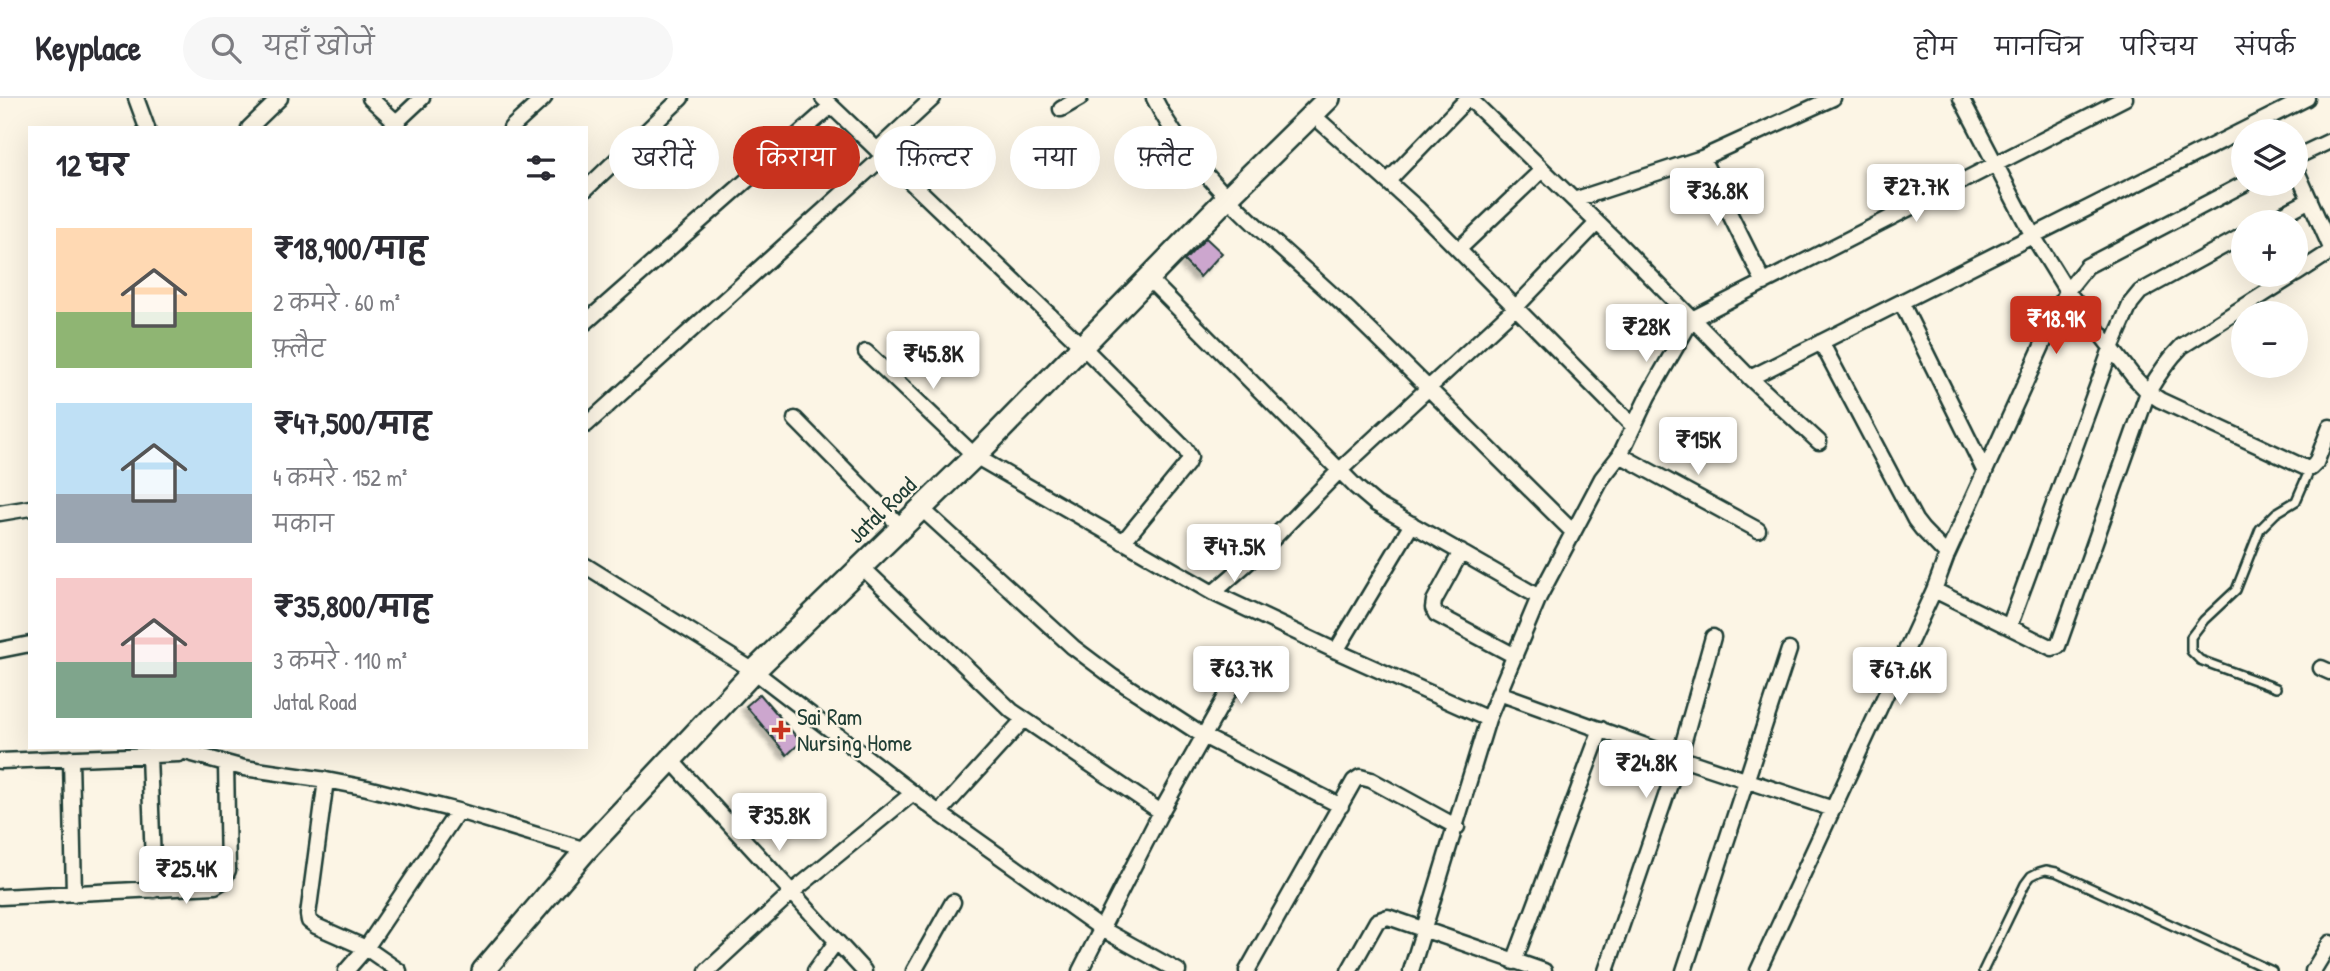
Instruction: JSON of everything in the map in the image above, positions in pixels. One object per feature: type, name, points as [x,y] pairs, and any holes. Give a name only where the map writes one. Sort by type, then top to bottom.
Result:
[{"type":"main road","name":"Jatal Road","points":[[483,971],[586,850],[754,671],[975,456],[1227,198],[1329,98]]},
{"type":"street","points":[[136,98],[146,126]]},
{"type":"street","points":[[251,126],[280,98]]},
{"type":"street","points":[[370,98],[393,125],[422,98]]},
{"type":"street","points":[[514,126],[544,98]]},
{"type":"street","points":[[588,187],[681,98]]},
{"type":"street","points":[[907,126],[933,98]]},
{"type":"street","points":[[1061,109],[1080,98]]},
{"type":"street","points":[[1154,98],[1175,133],[1227,198],[1353,314],[1573,532]]},
{"type":"street","points":[[1388,181],[1469,98],[1750,378],[1819,442]]},
{"type":"street","points":[[1574,200],[1702,158],[1833,98]]},
{"type":"street","points":[[1961,98],[2033,236],[2067,290],[2133,376],[2148,391],[2160,400],[2288,460],[2311,468],[2326,446],[2330,428]]},
{"type":"street","points":[[1411,971],[1489,719],[1539,597],[1602,478],[1620,455],[1692,319],[2125,98]]},
{"type":"street","points":[[1750,378],[1902,304],[2306,98]]},
{"type":"street","points":[[588,320],[827,102],[874,146]]},
{"type":"street","points":[[1313,115],[1459,249],[1633,426]]},
{"type":"street","points":[[2308,151],[2330,141]]},
{"type":"street","points":[[1702,158],[1764,283]]},
{"type":"street","points":[[588,423],[874,159]]},
{"type":"street","points":[[1459,249],[1542,170]]},
{"type":"street","points":[[918,189],[1083,347],[1190,457],[1181,472],[1122,542]]},
{"type":"street","points":[[1758,971],[1934,590],[2067,290],[2087,266],[2231,191]]},
{"type":"street","points":[[2308,196],[2330,246]]},
{"type":"street","points":[[2291,210],[2310,200]]},
{"type":"street","points":[[1213,593],[1262,550],[1339,471],[1516,307],[1597,223]]},
{"type":"street","points":[[2009,627],[2112,346],[2131,303],[2140,292],[2231,242]]},
{"type":"street","points":[[2308,266],[2330,252]]},
{"type":"street","points":[[1148,278],[1339,471],[1376,504],[1539,597]]},
{"type":"street","points":[[1934,590],[2052,648],[2060,644],[2148,391],[2170,358],[2182,346],[2275,287]]},
{"type":"street","points":[[1902,304],[1985,472]]},
{"type":"street","points":[[1821,342],[1915,520],[1948,555]]},
{"type":"street","points":[[866,352],[975,456],[1213,593],[1489,719]]},
{"type":"street","points":[[794,419],[901,527]]},
{"type":"street","points":[[1620,455],[1758,530]]},
{"type":"street","points":[[0,513],[28,508]]},
{"type":"street","points":[[921,508],[1073,647],[1113,677],[1205,737],[1341,806]]},
{"type":"street","points":[[1336,651],[1412,524]]},
{"type":"street","points":[[1461,552],[1434,601],[1436,614],[1515,656]]},
{"type":"street","points":[[861,566],[979,681],[1024,719],[1161,812]]},
{"type":"street","points":[[588,567],[754,671],[939,813],[1102,929],[1178,971]]},
{"type":"street","points":[[1606,971],[1679,758],[1713,637]]},
{"type":"street","points":[[0,648],[28,644]]},
{"type":"street","points":[[1684,971],[1789,650]]},
{"type":"street","points":[[1080,971],[1161,812],[1247,659]]},
{"type":"street","points":[[1499,694],[1833,809]]},
{"type":"street","points":[[939,813],[1024,719]]},
{"type":"street","points":[[1514,962],[1601,729]]},
{"type":"street","points":[[173,749],[226,764],[326,780],[458,811],[586,850]]},
{"type":"street","points":[[0,761],[187,754]]},
{"type":"street","points":[[149,755],[154,890]]},
{"type":"street","points":[[71,758],[74,894]]},
{"type":"street","points":[[670,759],[864,971]]},
{"type":"street","points":[[0,897],[215,886],[223,881],[229,870],[226,764]]},
{"type":"street","points":[[1247,971],[1354,781],[1364,777],[1457,827]]},
{"type":"street","points":[[326,780],[309,921],[366,948],[399,971]]},
{"type":"street","points":[[708,971],[792,893],[913,793]]},
{"type":"street","points":[[346,971],[366,948],[458,811]]},
{"type":"street","points":[[914,971],[953,902]]},
{"type":"street","points":[[1349,971],[1377,921],[1388,917],[1544,971]]},
{"type":"street","points":[[815,971],[836,942]]},
{"type":"street","points":[[2313,971],[2330,943]]},
{"type":"lane","points":[[2276,688],[2200,660],[2191,651],[2190,637],[2236,590],[2260,529],[2276,513],[2296,500],[2311,468]]},
{"type":"lane","points":[[1983,971],[2025,884],[2031,876],[2046,870],[2082,883],[2272,971]]},
{"type":"building","points":[[1206,238],[1222,253],[1200,277],[1184,261]]},
{"type":"building","points":[[760,694],[801,742],[787,755],[746,706]]},
{"type":"place","name":"Sai Ram Nursing Home","points":[[781,730]]}]
